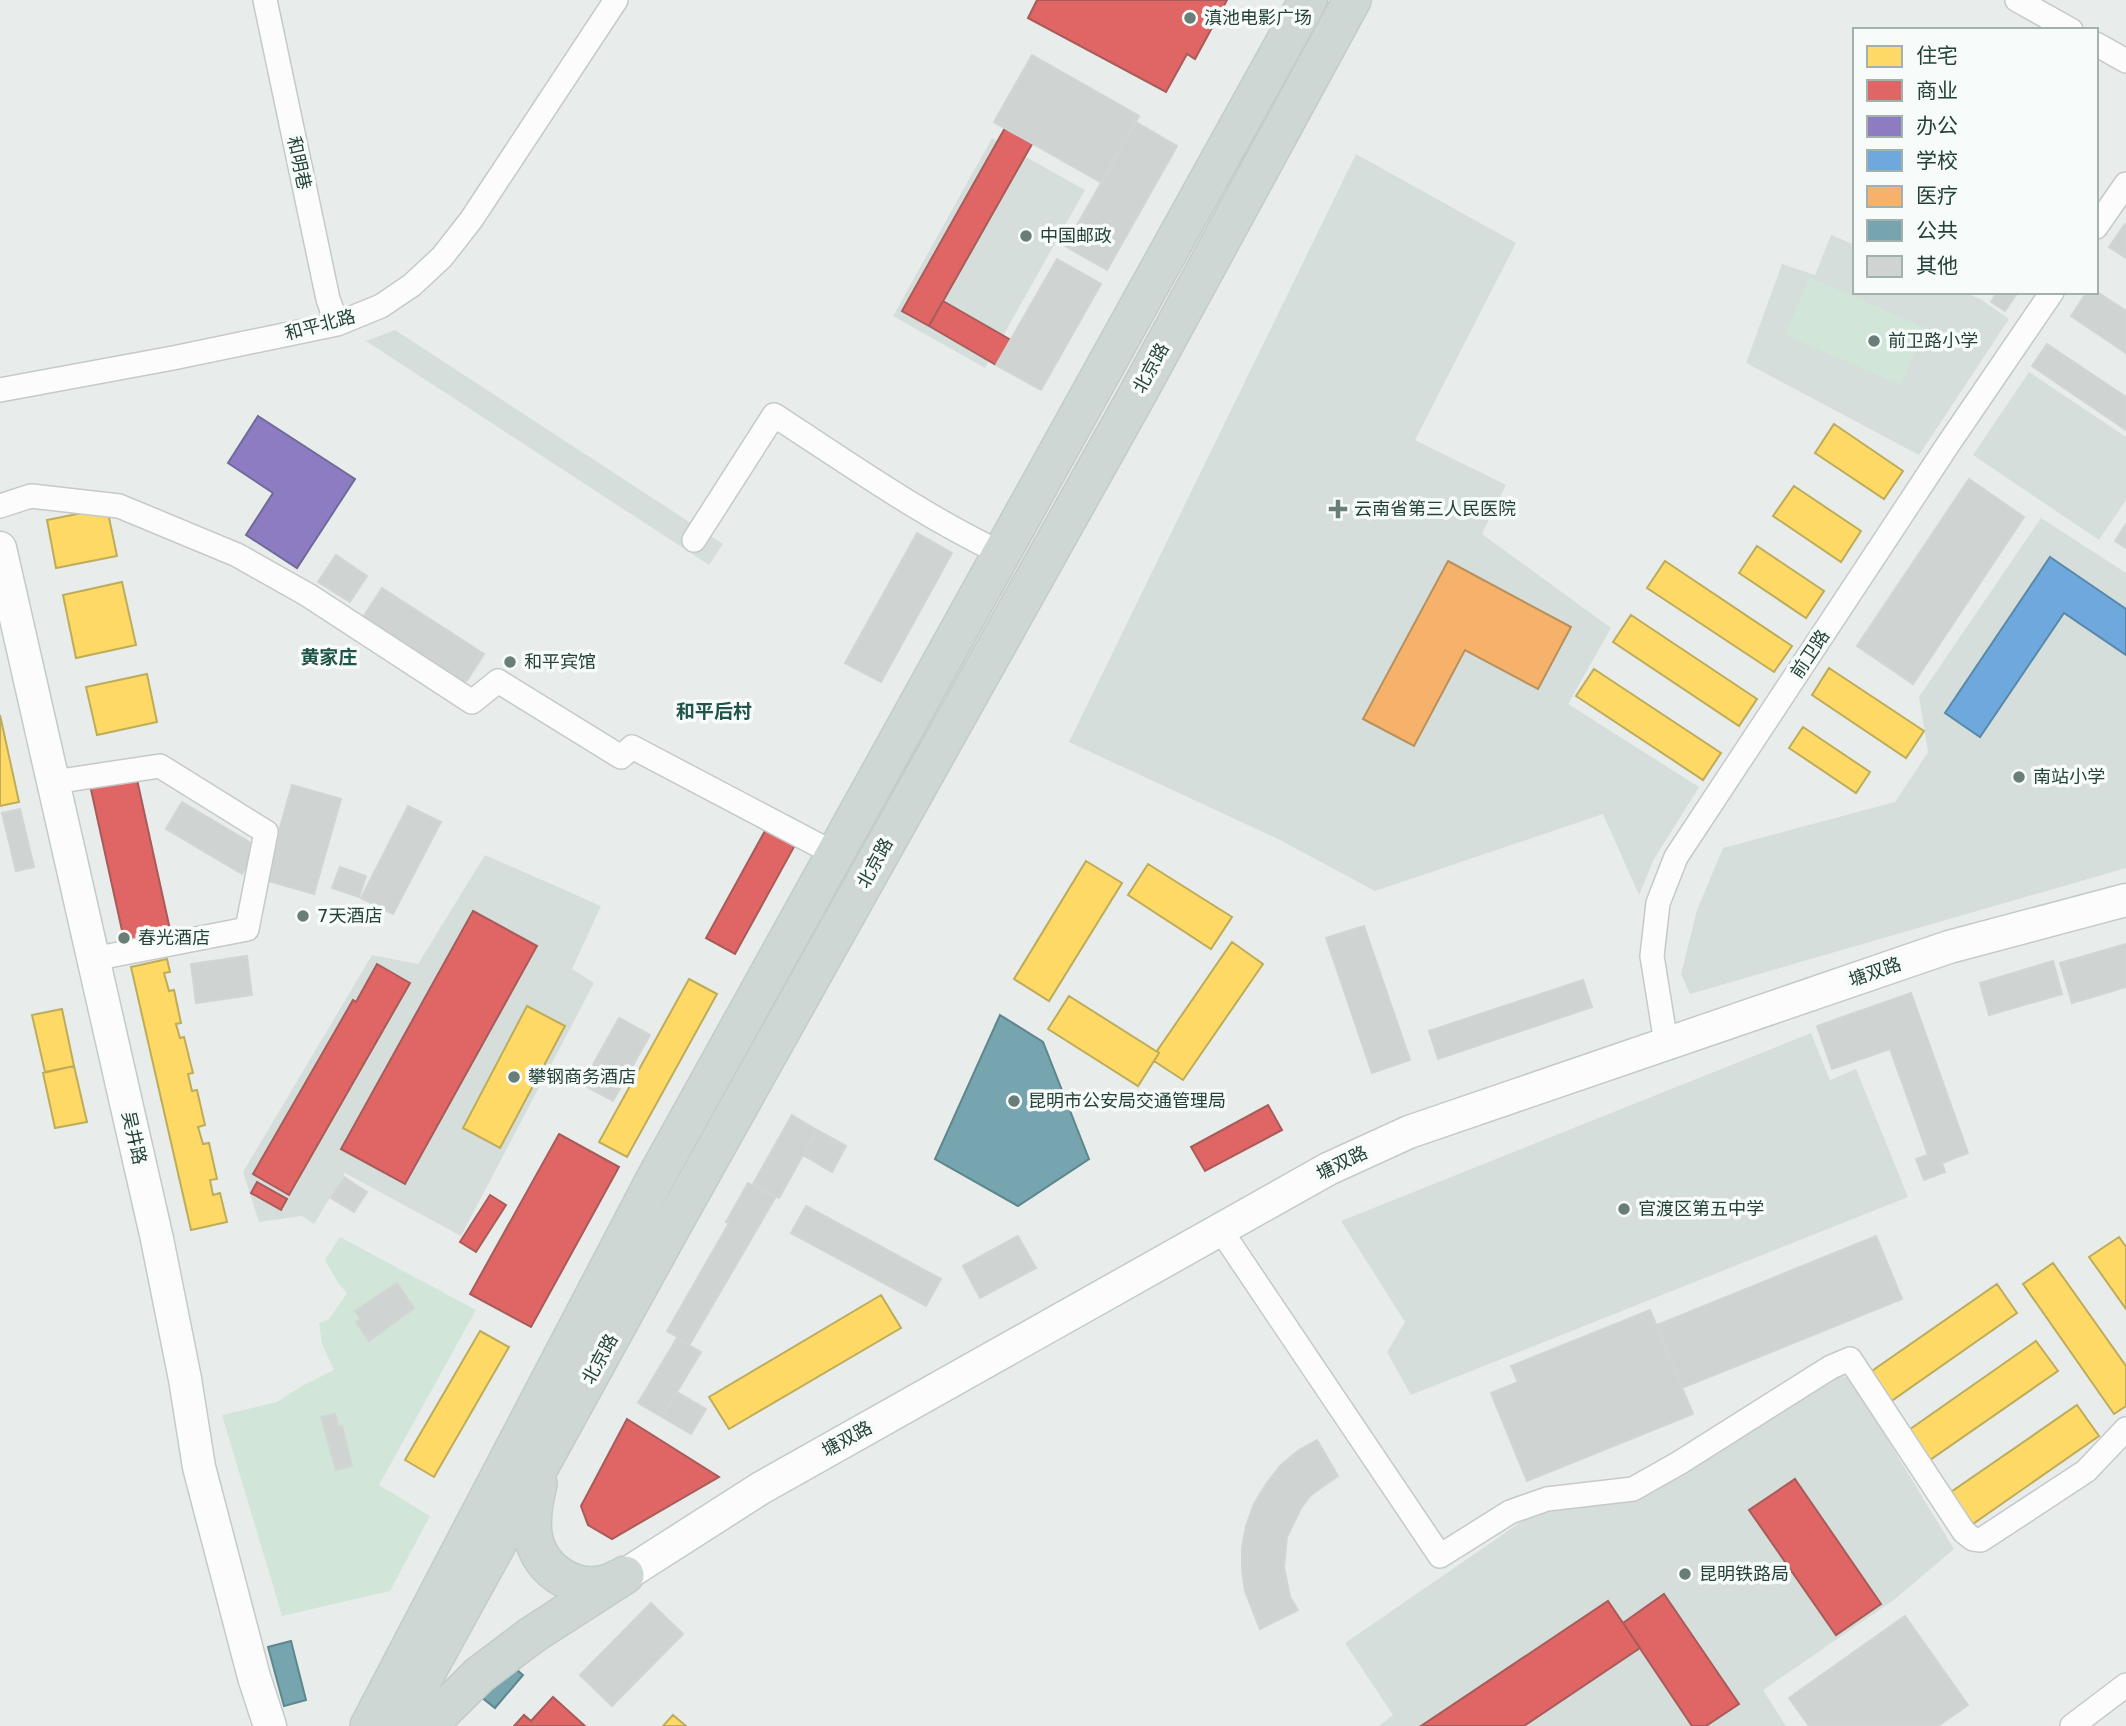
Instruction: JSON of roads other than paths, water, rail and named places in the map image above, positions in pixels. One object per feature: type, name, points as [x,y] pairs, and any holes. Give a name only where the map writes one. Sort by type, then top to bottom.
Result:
[{"type":"main road","name":"北京路","points":[[369,1726],[655,1179],[1308,0]]},
{"type":"main road","name":"北京路","points":[[397,1726],[677,1216],[1137,395],[1352,0]]},
{"type":"main road","points":[[545,1460],[536,1494],[533,1521],[533,1534],[541,1558],[560,1577],[586,1586],[613,1582],[625,1575]]},
{"type":"main road","points":[[428,1726],[478,1675],[532,1635],[625,1575]]},
{"type":"street","name":"和明巷","points":[[265,0],[328,299],[337,324]]},
{"type":"street","name":"和平北路","points":[[0,390],[337,324],[381,306],[412,285],[442,257],[471,220],[616,0]]},
{"type":"street","points":[[2017,0],[2067,28]]},
{"type":"street","points":[[2098,45],[2126,61]]},
{"type":"street","points":[[2098,224],[2126,184]]},
{"type":"street","name":"前卫路","points":[[1666,1043],[1652,956],[1658,903],[1676,857],[2051,294]]},
{"type":"street","points":[[694,540],[774,415],[907,501],[968,538],[1001,553]]},
{"type":"street","points":[[0,506],[31,496],[119,506],[225,550],[308,595],[472,702],[498,681],[621,757],[632,747],[835,854]]},
{"type":"street","name":"吴井路","points":[[0,548],[157,1239],[185,1379],[199,1467],[256,1686],[270,1726]]},
{"type":"street","points":[[54,782],[160,766],[266,832],[247,929],[93,959]]},
{"type":"street","name":"塘双路","points":[[625,1575],[761,1488],[1328,1169],[1409,1132],[1949,947],[2126,900]]},
{"type":"street","points":[[1220,1229],[1440,1556],[1510,1512],[1548,1499],[1633,1489],[1831,1367],[1850,1359],[1964,1532],[1973,1539],[1981,1540],[2087,1471],[2126,1429]]},
{"type":"street","points":[[2072,1726],[2126,1685]]},
{"type":"place","name":"滇池电影广场","points":[[1190,18]]},
{"type":"place","name":"中国邮政","points":[[1026,236]]},
{"type":"place","name":"前卫路小学","points":[[1874,341]]},
{"type":"place","name":"云南省第三人民医院","points":[[1338,509]]},
{"type":"place","name":"和平宾馆","points":[[510,662]]},
{"type":"place","name":"南站小学","points":[[2019,777]]},
{"type":"place","name":"7天酒店","points":[[303,916]]},
{"type":"place","name":"春光酒店","points":[[124,938]]},
{"type":"place","name":"攀钢商务酒店","points":[[514,1077]]},
{"type":"place","name":"昆明市公安局交通管理局","points":[[1014,1101]]},
{"type":"place","name":"官渡区第五中学","points":[[1624,1209]]},
{"type":"place","name":"昆明铁路局","points":[[1685,1574]]},
{"type":"district","name":"黄家庄","points":[[329,657]]},
{"type":"district","name":"和平后村","points":[[714,711]]}]
